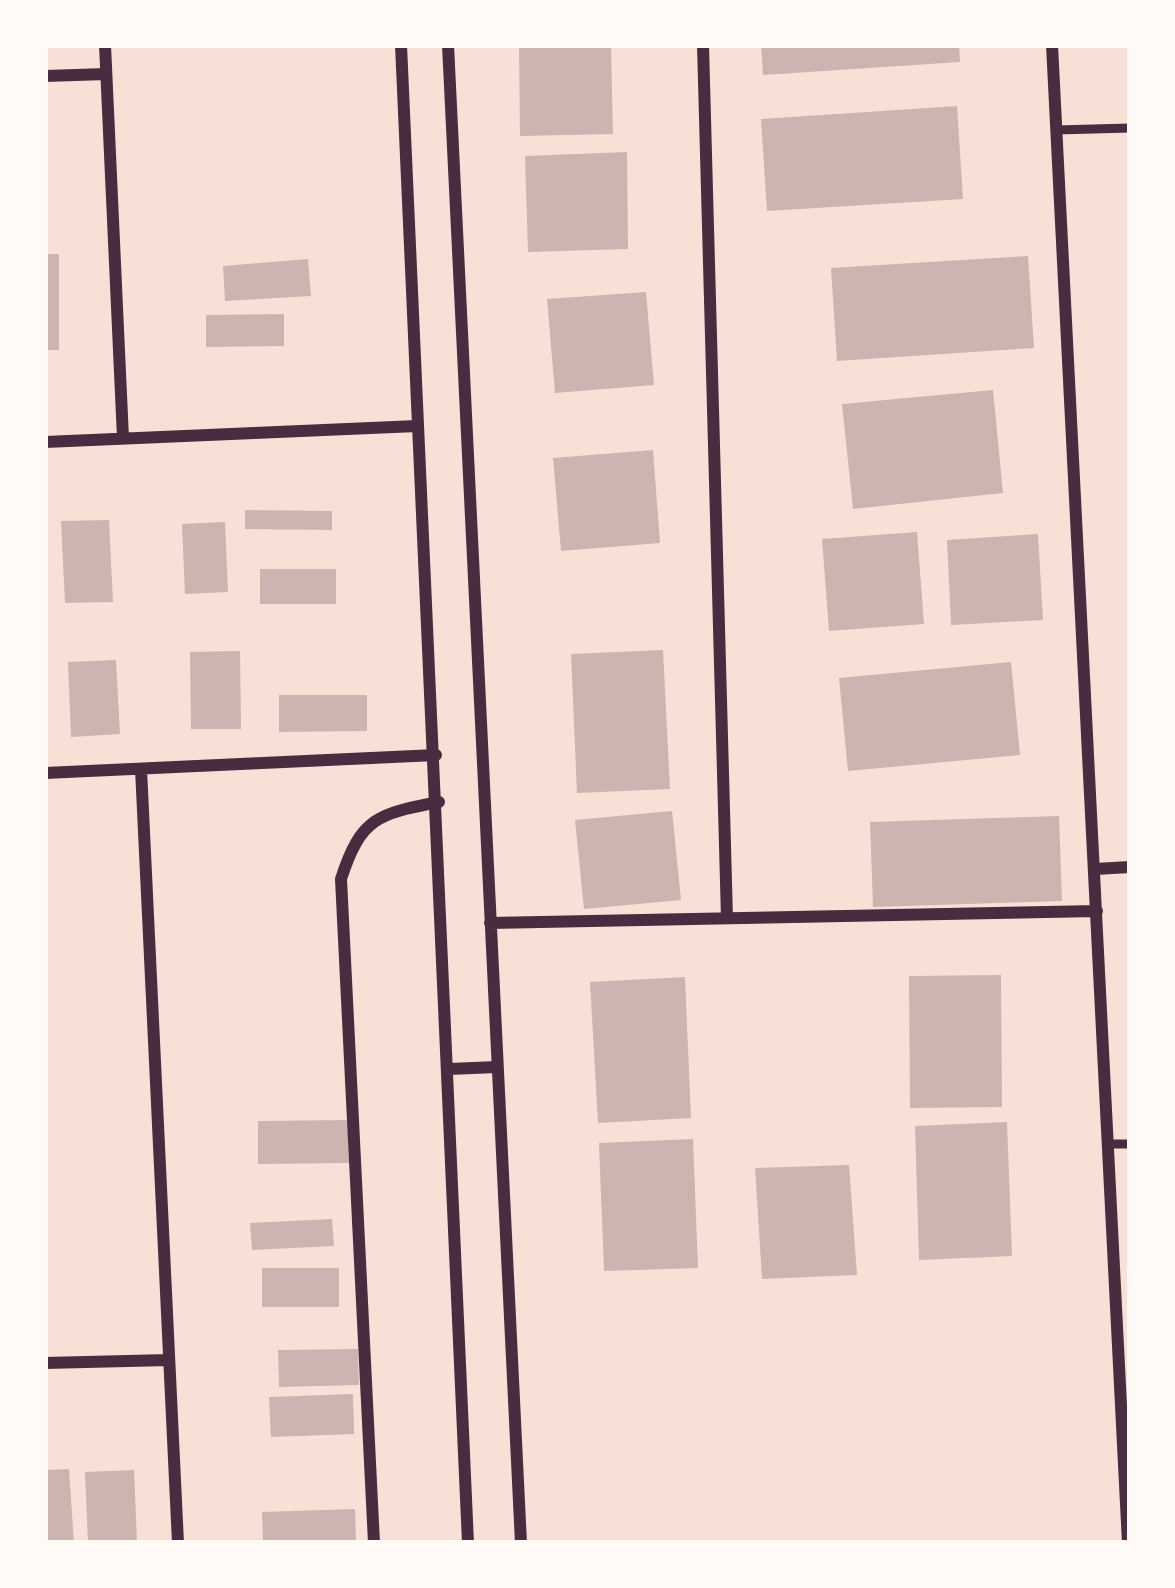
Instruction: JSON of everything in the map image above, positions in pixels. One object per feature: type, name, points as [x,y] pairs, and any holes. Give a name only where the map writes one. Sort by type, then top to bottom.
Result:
[{"type":"street","points":[[105,45],[123,439]]},
{"type":"street","points":[[400,45],[439,802],[468,1543]]},
{"type":"street","points":[[448,45],[521,1543]]},
{"type":"street","points":[[704,45],[727,918]]},
{"type":"street","points":[[1052,45],[1128,1543]]},
{"type":"street","points":[[45,76],[106,74]]},
{"type":"street","points":[[45,442],[417,426]]},
{"type":"street","points":[[45,773],[436,755]]},
{"type":"street","points":[[141,770],[178,1543]]},
{"type":"street","points":[[374,1543],[341,879],[353,841],[381,813],[439,802]]},
{"type":"street","points":[[1096,868],[1130,867]]},
{"type":"street","points":[[490,923],[1097,911]]},
{"type":"street","points":[[448,1069],[497,1067]]},
{"type":"street","points":[[45,1363],[170,1360]]},
{"type":"lane","points":[[1056,130],[1130,128]]},
{"type":"lane","points":[[1109,1144],[1130,1144]]},
{"type":"building","points":[[519,45],[611,45],[613,134],[520,136]]},
{"type":"building","points":[[761,45],[959,45],[960,62],[763,75]]},
{"type":"building","points":[[957,106],[963,199],[767,211],[761,119]]},
{"type":"building","points":[[627,152],[628,249],[528,252],[525,156]]},
{"type":"building","points":[[45,254],[59,254],[59,350],[45,350]]},
{"type":"building","points":[[1028,256],[1034,348],[837,361],[831,268]]},
{"type":"building","points":[[308,259],[311,296],[225,301],[223,266]]},
{"type":"building","points":[[646,292],[654,385],[555,393],[547,299]]},
{"type":"building","points":[[284,314],[284,346],[206,347],[206,315]]},
{"type":"building","points":[[993,390],[1003,493],[853,509],[842,404]]},
{"type":"building","points":[[653,450],[660,543],[561,551],[553,458]]},
{"type":"building","points":[[245,510],[332,511],[332,530],[245,529]]},
{"type":"building","points":[[109,520],[113,602],[65,603],[61,521]]},
{"type":"building","points":[[225,522],[228,592],[185,594],[182,524]]},
{"type":"building","points":[[917,532],[924,624],[829,631],[822,539]]},
{"type":"building","points":[[1038,534],[1043,620],[951,625],[947,540]]},
{"type":"building","points":[[260,569],[336,569],[336,604],[260,604]]},
{"type":"building","points":[[663,650],[670,789],[577,793],[571,654]]},
{"type":"building","points":[[240,651],[241,729],[191,729],[190,652]]},
{"type":"building","points":[[116,660],[120,734],[71,737],[68,662]]},
{"type":"building","points":[[1011,662],[1020,755],[848,771],[839,678]]},
{"type":"building","points":[[279,695],[367,695],[367,731],[279,732]]},
{"type":"building","points":[[672,811],[681,900],[584,909],[575,820]]},
{"type":"building","points":[[1059,816],[1062,901],[873,907],[870,822]]},
{"type":"building","points":[[1001,975],[1002,1107],[910,1108],[909,976]]},
{"type":"building","points":[[685,977],[691,1118],[598,1123],[590,982]]},
{"type":"building","points":[[348,1120],[349,1163],[258,1164],[258,1121]]},
{"type":"building","points":[[1007,1122],[1012,1256],[919,1260],[915,1126]]},
{"type":"building","points":[[693,1139],[698,1268],[604,1271],[599,1143]]},
{"type":"building","points":[[849,1165],[857,1275],[762,1279],[755,1168]]},
{"type":"building","points":[[332,1219],[334,1246],[252,1250],[250,1223]]},
{"type":"building","points":[[262,1268],[339,1268],[339,1307],[262,1307]]},
{"type":"building","points":[[358,1349],[359,1385],[279,1387],[278,1350]]},
{"type":"building","points":[[353,1394],[354,1434],[271,1437],[269,1397]]},
{"type":"building","points":[[69,1469],[74,1543],[45,1543],[45,1470]]},
{"type":"building","points":[[134,1470],[137,1543],[88,1543],[85,1472]]},
{"type":"building","points":[[355,1509],[356,1541],[263,1542],[262,1512]]}]
